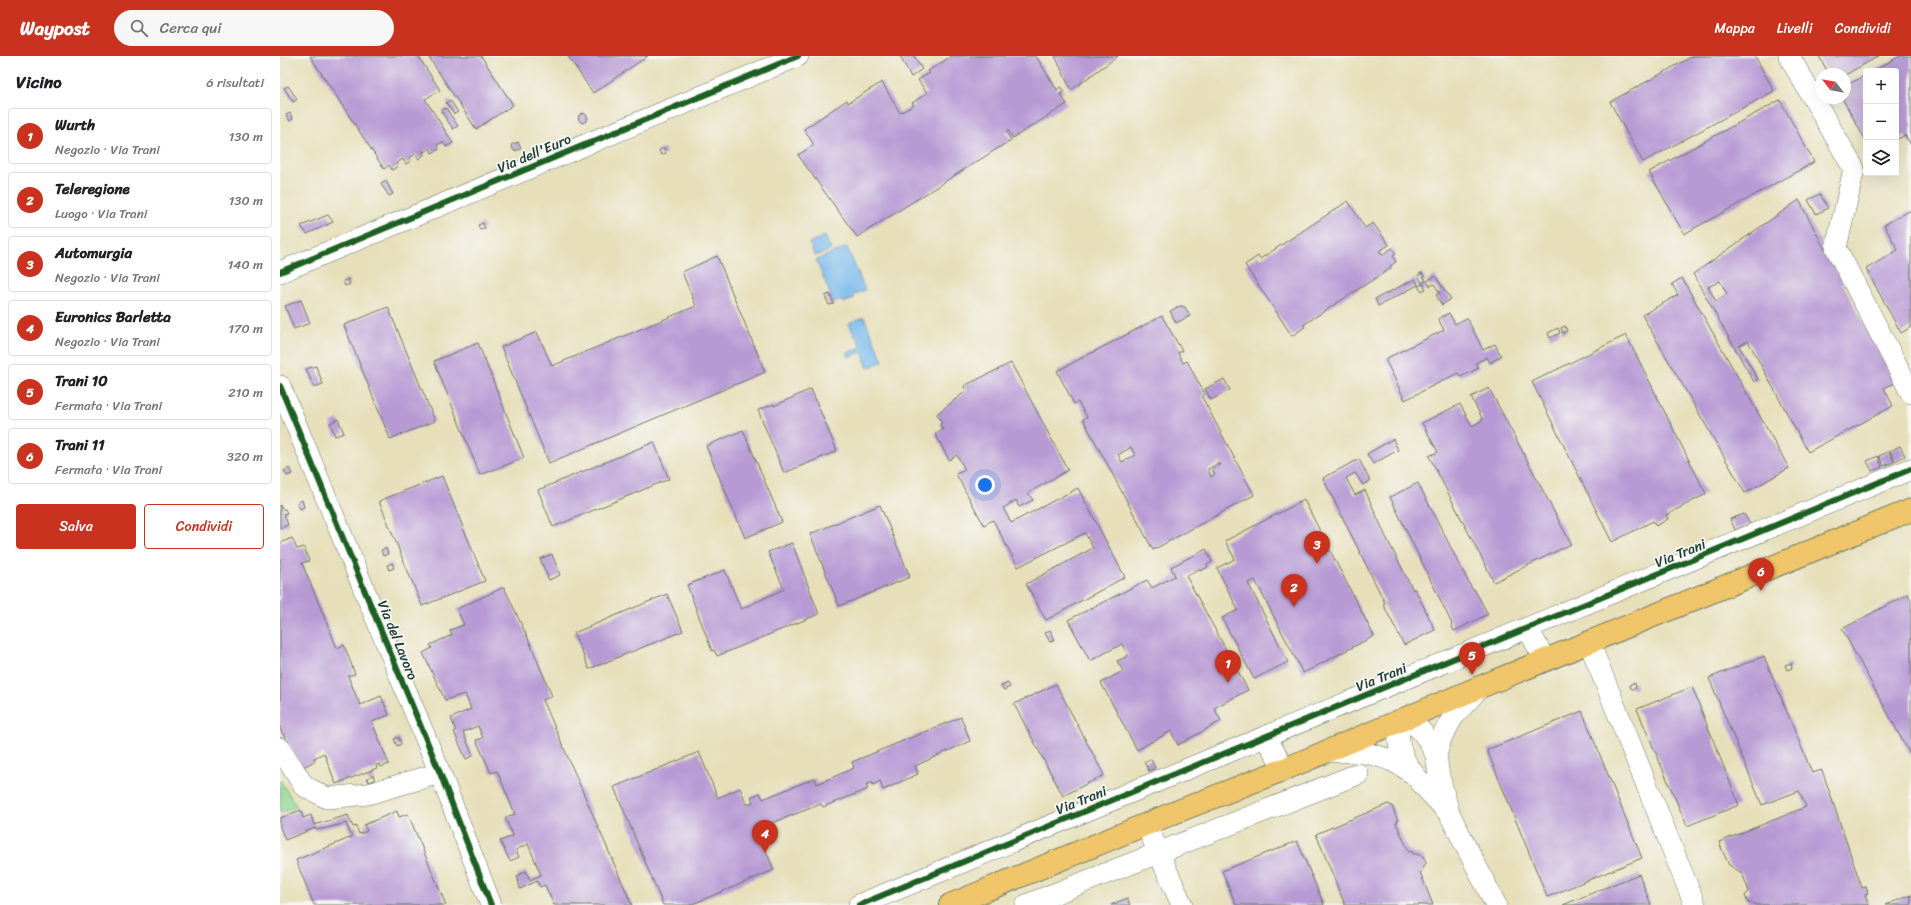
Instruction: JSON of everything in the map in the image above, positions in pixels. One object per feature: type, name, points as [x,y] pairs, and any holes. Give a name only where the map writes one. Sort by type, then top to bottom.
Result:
[{"type":"main road","points":[[950,905],[1146,824],[1285,769],[1402,719],[1911,510]]},
{"type":"street","name":"Via dell'Euro","points":[[280,272],[798,56]]},
{"type":"street","points":[[1789,56],[1854,169],[1836,248],[1911,393]]},
{"type":"street","name":"Via del Lavoro","points":[[280,386],[440,773],[491,905]]},
{"type":"street","name":"Via Trani","points":[[859,905],[882,901],[1265,737],[1911,469]]},
{"type":"street","points":[[1528,629],[1545,660]]},
{"type":"street","points":[[1589,642],[1695,905]]},
{"type":"street","points":[[1436,754],[1441,738],[1453,717],[1480,687]]},
{"type":"street","points":[[1449,813],[1405,761],[1400,750],[1398,734],[1402,719],[1414,724],[1422,732],[1436,754],[1449,813],[1496,905]]},
{"type":"street","points":[[1265,737],[1285,769]]},
{"type":"street","points":[[280,748],[304,786],[327,798],[368,794],[440,773]]},
{"type":"street","points":[[1326,752],[1362,752],[1383,757],[1402,766],[1418,778]]},
{"type":"street","points":[[1026,905],[1358,774]]},
{"type":"street","points":[[1146,824],[1182,905]]},
{"type":"green space","points":[[280,780],[297,807],[280,813]]},
{"type":"water","points":[[825,236],[831,250],[815,256],[809,243]]},
{"type":"water","points":[[847,247],[865,290],[853,295],[854,299],[843,303],[841,300],[834,303],[816,260]]},
{"type":"water","points":[[864,317],[883,361],[868,368],[862,352],[849,357],[847,353],[861,347],[849,323]]},
{"type":"building","points":[[310,56],[418,56],[440,90],[425,99],[453,143],[446,147],[443,142],[437,145],[439,149],[432,153],[430,148],[424,152],[423,150],[424,155],[419,159],[415,154],[410,158],[411,161],[406,164],[403,159],[396,163],[398,166],[392,170],[389,165],[384,169]]},
{"type":"building","points":[[428,56],[481,56],[513,105],[476,129]]},
{"type":"building","points":[[568,56],[648,56],[593,93]]},
{"type":"building","points":[[900,56],[914,56],[922,69],[911,77]]},
{"type":"building","points":[[949,56],[1036,56],[1057,90],[1060,87],[1064,92],[1060,94],[1067,104],[1013,138],[1008,130],[1006,131],[1011,140],[857,237],[798,155],[814,145],[804,129],[847,100],[848,103],[882,82],[900,113],[914,105],[912,103],[927,93],[918,80],[930,73],[928,71],[950,57]]},
{"type":"building","points":[[1055,56],[1118,56],[1071,90]]},
{"type":"building","points":[[1693,56],[1755,56],[1774,91],[1643,162],[1610,102]]},
{"type":"building","points":[[1819,56],[1879,56],[1851,72],[1851,68],[1826,68]]},
{"type":"building","points":[[1900,56],[1911,56],[1911,145],[1905,135],[1899,138],[1899,68],[1878,68]]},
{"type":"building","points":[[1863,77],[1863,136],[1845,104],[1851,104],[1851,83]]},
{"type":"building","points":[[288,86],[297,99],[293,102],[284,88]]},
{"type":"building","points":[[450,100],[458,112],[454,114],[446,103]]},
{"type":"building","points":[[1780,100],[1814,162],[1684,234],[1649,172]]},
{"type":"building","points":[[446,108],[458,126],[453,129],[441,111]]},
{"type":"building","points":[[290,113],[293,119],[290,121],[286,115]]},
{"type":"building","points":[[581,114],[585,114],[587,118],[585,122],[581,122],[579,120],[579,116]]},
{"type":"building","points":[[518,142],[521,149],[514,151],[511,145]]},
{"type":"building","points":[[664,148],[666,153],[661,155],[659,150]]},
{"type":"building","points":[[386,181],[393,194],[389,196],[381,184]]},
{"type":"building","points":[[1820,194],[1828,208],[1816,214],[1808,200]]},
{"type":"building","points":[[1799,200],[1895,383],[1884,388],[1893,406],[1808,452],[1748,341],[1739,346],[1758,379],[1754,382],[1693,274]],"holes":[[[1720,281],[1727,294],[1716,301],[1708,287]]]},
{"type":"building","points":[[1348,201],[1365,228],[1373,223],[1389,245],[1379,251],[1382,255],[1392,248],[1396,254],[1393,256],[1396,262],[1390,266],[1391,268],[1303,325],[1305,327],[1292,336],[1245,265],[1258,256],[1260,259]]},
{"type":"building","points":[[1911,210],[1911,327],[1901,333],[1866,269],[1898,250],[1884,225]]},
{"type":"building","points":[[328,215],[333,222],[307,234],[301,226]]},
{"type":"building","points":[[483,223],[485,228],[480,230],[478,225]]},
{"type":"building","points":[[717,256],[765,372],[549,463],[501,347],[537,332],[552,366],[696,306],[682,272]]},
{"type":"building","points":[[1422,273],[1426,281],[1422,283],[1418,275]]},
{"type":"building","points":[[1435,276],[1451,299],[1442,305],[1436,295],[1440,293],[1434,284],[1430,286],[1427,281]]},
{"type":"building","points":[[1682,278],[1789,468],[1745,493],[1642,315],[1678,295],[1672,284]]},
{"type":"building","points":[[348,279],[350,284],[345,286],[343,281]]},
{"type":"building","points":[[1415,279],[1418,285],[1378,306],[1375,299]]},
{"type":"building","points":[[1423,284],[1426,289],[1421,291],[1418,286]]},
{"type":"building","points":[[830,294],[834,304],[829,305],[825,296]]},
{"type":"building","points":[[301,300],[310,323],[294,329],[285,306]]},
{"type":"building","points":[[1180,306],[1185,307],[1190,316],[1176,323],[1170,311]]},
{"type":"building","points":[[388,307],[435,421],[390,439],[344,325]]},
{"type":"building","points":[[1449,313],[1455,324],[1467,318],[1483,350],[1495,344],[1501,356],[1490,363],[1487,357],[1476,363],[1479,368],[1460,377],[1458,373],[1405,400],[1385,359],[1444,330],[1438,319]]},
{"type":"building","points":[[1162,316],[1182,351],[1178,353],[1183,363],[1187,361],[1205,395],[1202,397],[1254,495],[1153,550],[1083,419],[1087,417],[1078,402],[1074,404],[1057,371]],"holes":[[[1131,447],[1135,455],[1122,462],[1118,455]],[[1220,463],[1221,465],[1212,470],[1215,474],[1211,477],[1208,469]]]},
{"type":"building","points":[[1565,326],[1567,331],[1563,333],[1561,328]]},
{"type":"building","points":[[1558,328],[1560,333],[1550,338],[1548,333]]},
{"type":"building","points":[[1626,335],[1706,494],[1666,515],[1668,519],[1656,526],[1653,521],[1612,542],[1532,382]]},
{"type":"building","points":[[478,343],[524,458],[480,475],[434,361]]},
{"type":"building","points":[[1011,363],[1068,470],[1028,493],[1033,500],[1019,507],[1016,500],[1003,508],[1011,523],[1078,488],[1125,577],[1046,620],[1026,584],[1093,548],[1085,533],[1018,567],[993,520],[984,525],[956,474],[965,470],[957,455],[949,460],[935,434],[943,430],[940,424],[942,423],[937,414],[966,391],[964,386]]},
{"type":"building","points":[[316,366],[323,384],[314,387],[306,369]]},
{"type":"building","points":[[1224,379],[1230,390],[1211,400],[1205,389]]},
{"type":"building","points":[[1489,388],[1571,544],[1494,582],[1429,456],[1438,452],[1422,423],[1460,404],[1472,426],[1483,420],[1471,397]]},
{"type":"building","points":[[811,389],[837,451],[784,473],[758,410],[774,404],[774,406]]},
{"type":"building","points":[[338,419],[344,433],[335,436],[330,423]]},
{"type":"building","points":[[743,430],[782,522],[745,538],[706,446]]},
{"type":"building","points":[[1393,439],[1398,450],[1373,464],[1367,454]]},
{"type":"building","points":[[654,442],[669,479],[553,527],[538,490]]},
{"type":"building","points":[[1900,446],[1905,456],[1895,461],[1890,451]]},
{"type":"building","points":[[1889,451],[1894,462],[1884,466],[1879,456]]},
{"type":"building","points":[[1878,456],[1882,467],[1872,471],[1867,461]]},
{"type":"building","points":[[1359,459],[1370,481],[1363,485],[1355,473],[1346,478],[1355,495],[1365,490],[1386,537],[1413,590],[1415,589],[1435,630],[1404,645],[1383,604],[1385,603],[1323,478]]},
{"type":"building","points":[[289,468],[292,474],[287,476],[284,471]]},
{"type":"building","points":[[442,476],[485,581],[422,606],[379,501]]},
{"type":"building","points":[[1418,483],[1472,589],[1474,589],[1488,614],[1454,631],[1451,625],[1452,624],[1390,497]]},
{"type":"building","points":[[302,500],[304,507],[300,509],[297,503]]},
{"type":"building","points":[[1304,500],[1374,636],[1303,673],[1255,580],[1248,583],[1288,662],[1254,679],[1222,618],[1238,610],[1217,568],[1235,559],[1225,541]]},
{"type":"building","points":[[280,505],[287,513],[284,514],[288,525],[280,528]]},
{"type":"building","points":[[880,505],[910,577],[839,606],[810,534]]},
{"type":"building","points":[[1744,514],[1750,524],[1735,530],[1730,519]]},
{"type":"building","points":[[292,538],[297,549],[304,547],[309,561],[302,563],[337,648],[344,645],[355,674],[348,676],[360,705],[381,696],[389,715],[372,722],[389,764],[381,767],[380,764],[376,765],[377,768],[336,784],[324,753],[314,758],[315,761],[303,767],[280,729],[280,543]]},
{"type":"building","points":[[792,543],[819,614],[717,656],[714,650],[712,651],[687,585],[725,570],[741,609],[784,589],[768,552]]},
{"type":"building","points":[[386,548],[388,554],[383,556],[381,550]]},
{"type":"building","points":[[1206,549],[1212,562],[1207,565],[1208,567],[1200,571],[1199,569],[1186,576],[1248,690],[1214,708],[1221,721],[1178,745],[1171,731],[1137,750],[1101,683],[1123,671],[1117,661],[1128,656],[1122,644],[1090,661],[1068,620],[1147,580],[1152,588],[1175,576],[1171,567]]},
{"type":"building","points":[[552,554],[560,575],[549,580],[540,559]]},
{"type":"building","points":[[392,563],[394,568],[389,570],[387,565]]},
{"type":"building","points":[[504,587],[530,643],[552,696],[543,700],[632,905],[554,905],[545,885],[540,887],[537,881],[520,889],[517,876],[526,871],[530,880],[541,875],[528,844],[516,850],[519,857],[510,861],[500,841],[513,836],[506,817],[515,814],[497,771],[491,773],[476,740],[483,738],[478,726],[463,732],[473,756],[466,759],[454,732],[456,731],[451,718],[471,709],[465,694],[445,700],[423,653],[432,648],[430,645],[452,635],[450,630],[464,625],[457,609]]},
{"type":"building","points":[[667,594],[683,631],[589,669],[574,633]]},
{"type":"building","points":[[1908,594],[1911,600],[1911,756],[1842,629]]},
{"type":"building","points":[[1050,630],[1055,640],[1050,642],[1045,633]]},
{"type":"building","points":[[1764,656],[1812,773],[1822,770],[1862,888],[1866,887],[1868,893],[1865,895],[1869,905],[1755,905],[1754,903],[1748,903],[1745,896],[1749,891],[1742,873],[1729,865],[1723,852],[1719,842],[1806,807],[1799,791],[1762,805],[1709,678]]},
{"type":"building","points":[[1791,663],[1792,668],[1787,670],[1785,665]]},
{"type":"building","points":[[1008,683],[1010,687],[1004,690],[1001,686]]},
{"type":"building","points":[[1633,683],[1636,686],[1633,689],[1630,686]]},
{"type":"building","points":[[1056,684],[1104,775],[1063,796],[1014,704]]},
{"type":"building","points":[[1692,687],[1739,805],[1687,826],[1637,709]]},
{"type":"building","points":[[1582,711],[1642,858],[1547,897],[1487,750]]},
{"type":"building","points":[[961,717],[970,741],[915,766],[918,774],[883,790],[880,781],[873,785],[872,782],[866,785],[868,789],[823,807],[821,804],[757,829],[774,870],[690,905],[663,905],[614,787],[699,752],[718,798],[740,788],[747,805],[753,802],[751,797],[760,793],[763,799],[815,778],[817,784],[854,768],[852,762]]},
{"type":"building","points":[[399,737],[401,744],[397,746],[394,739]]},
{"type":"building","points":[[1151,759],[1155,768],[1149,771],[1144,762]]},
{"type":"building","points":[[373,775],[375,780],[369,782],[367,778]]},
{"type":"building","points":[[1388,804],[1392,806],[1398,821],[1396,823],[1409,852],[1412,851],[1413,854],[1423,856],[1426,863],[1420,872],[1433,905],[1345,905],[1316,834]]},
{"type":"building","points":[[301,810],[303,818],[311,815],[314,825],[348,815],[353,827],[356,826],[359,834],[367,831],[364,825],[397,811],[399,817],[408,814],[446,905],[314,905],[296,860],[352,837],[346,823],[316,830],[315,828],[285,840],[280,827],[280,818]]},
{"type":"building","points":[[1297,841],[1324,905],[1236,905],[1222,871]]},
{"type":"building","points":[[1639,874],[1651,905],[1563,905]]},
{"type":"building","points":[[1911,895],[1911,905],[1885,905]]},
{"type":"building","points":[[1127,898],[1130,905],[1111,905]]},
{"type":"cycle path","points":[[280,272],[798,56]]},
{"type":"cycle path","points":[[280,386],[440,773],[491,905]]},
{"type":"cycle path","points":[[859,905],[1911,469]]},
{"type":"place","name":"Automurgia","points":[[1317,564]]},
{"type":"place","name":"Trani 11","points":[[1761,591]]},
{"type":"place","name":"Teleregione","points":[[1294,607]]},
{"type":"place","name":"Trani 10","points":[[1472,675]]},
{"type":"place","name":"Wurth","points":[[1228,683]]},
{"type":"place","name":"Euronics Barletta","points":[[765,853]]}]
